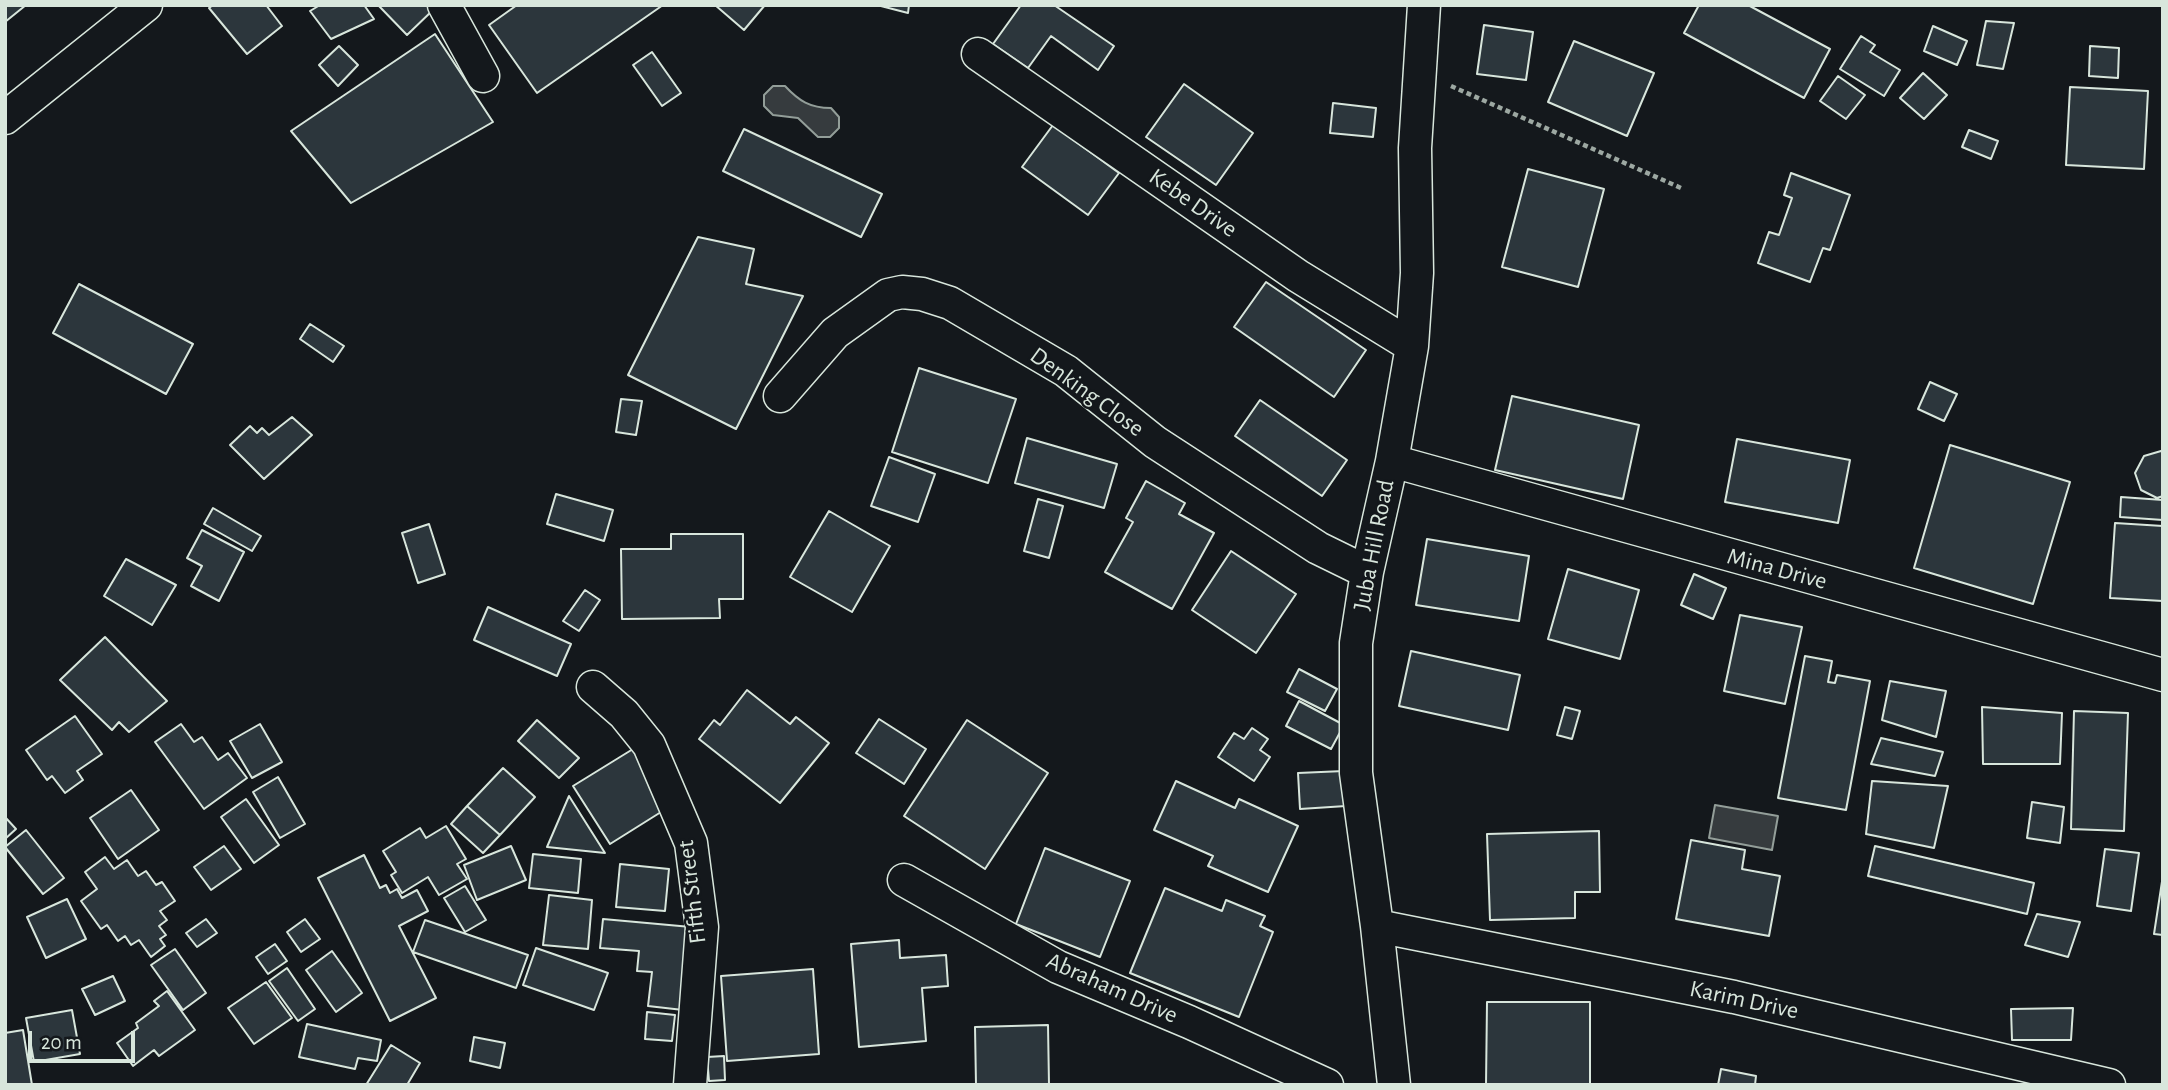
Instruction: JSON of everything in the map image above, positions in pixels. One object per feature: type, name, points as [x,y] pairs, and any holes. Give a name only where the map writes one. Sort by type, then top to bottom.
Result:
[{"type":"street","points":[[5,118],[146,5]]},
{"type":"street","points":[[444,5],[482,76]]},
{"type":"street","name":"Juba Hill Road","points":[[1394,1085],[1377,926],[1356,773],[1356,643],[1367,572],[1392,461],[1412,346],[1417,273],[1415,148],[1424,5]]},
{"type":"street","name":"Kebe Drive","points":[[978,54],[1298,276],[1412,346]]},
{"type":"street","name":"Denking Close","points":[[780,396],[835,333],[888,295],[902,292],[922,294],[950,303],[1066,371],[1155,442],[1318,548],[1367,572]]},
{"type":"street","name":"Mina Drive","points":[[1392,461],[2163,675]]},
{"type":"street","name":"Fifth Street","points":[[593,687],[624,714],[649,745],[691,843],[702,927],[690,1085]]},
{"type":"street","name":"Abraham Drive","points":[[904,880],[1058,967],[1189,1022],[1327,1085]]},
{"type":"street","name":"Karim Drive","points":[[1377,926],[1734,997],[2109,1085]]},
{"type":"path","points":[[1418,72],[1681,188]]},
{"type":"shaded area","points":[[773,86],[785,86],[800,100],[811,105],[831,108],[839,117],[839,128],[830,137],[818,137],[798,118],[773,115],[764,106],[764,95]]},
{"type":"shaded area","points":[[1715,805],[1778,816],[1772,850],[1709,838]]},
{"type":"building","points":[[5,5],[26,5],[5,22]]},
{"type":"building","points":[[213,5],[266,5],[282,26],[247,54],[209,8]]},
{"type":"building","points":[[320,5],[364,5],[374,19],[331,39],[310,11]]},
{"type":"building","points":[[378,5],[429,5],[433,10],[407,35]]},
{"type":"building","points":[[517,5],[663,5],[537,93],[489,25]]},
{"type":"building","points":[[715,5],[765,5],[744,30]]},
{"type":"building","points":[[877,5],[909,5],[908,13]]},
{"type":"building","points":[[1021,5],[1054,5],[1114,46],[1098,70],[1051,36],[1028,68],[993,44]]},
{"type":"building","points":[[1699,5],[1748,5],[1830,49],[1804,98],[1684,33]]},
{"type":"building","points":[[1986,21],[2014,23],[2003,69],[1977,65]]},
{"type":"building","points":[[1484,25],[1533,32],[1526,80],[1477,74]]},
{"type":"building","points":[[1933,26],[1967,41],[1957,65],[1924,51]]},
{"type":"building","points":[[435,34],[493,122],[351,203],[291,131]]},
{"type":"building","points":[[1861,36],[1875,45],[1870,52],[1900,70],[1884,96],[1840,69]]},
{"type":"building","points":[[1574,41],[1654,73],[1627,136],[1548,102]]},
{"type":"building","points":[[339,46],[358,65],[338,86],[319,65]]},
{"type":"building","points":[[2090,46],[2119,48],[2118,78],[2089,76]]},
{"type":"building","points":[[652,52],[681,93],[662,106],[633,65]]},
{"type":"building","points":[[1923,73],[1947,95],[1924,119],[1900,98]]},
{"type":"building","points":[[1838,76],[1865,95],[1846,119],[1820,101]]},
{"type":"building","points":[[1184,84],[1253,133],[1216,185],[1146,137]]},
{"type":"building","points":[[2070,87],[2148,91],[2144,169],[2066,165]]},
{"type":"building","points":[[1333,103],[1376,108],[1373,137],[1330,133]]},
{"type":"building","points":[[1053,125],[1119,173],[1088,215],[1022,167]]},
{"type":"building","points":[[744,129],[882,194],[861,237],[723,171]]},
{"type":"building","points":[[1969,130],[1998,141],[1991,159],[1962,147]]},
{"type":"building","points":[[1528,169],[1604,189],[1578,287],[1502,267]]},
{"type":"building","points":[[1791,173],[1850,195],[1830,250],[1823,248],[1810,282],[1758,263],[1769,232],[1779,235],[1792,198],[1784,195]]},
{"type":"building","points":[[698,237],[754,249],[746,284],[803,296],[736,429],[628,375]]},
{"type":"building","points":[[1266,282],[1366,350],[1334,397],[1234,327]]},
{"type":"building","points":[[79,284],[193,344],[166,394],[53,333]]},
{"type":"building","points":[[310,324],[344,346],[333,362],[300,339]]},
{"type":"building","points":[[919,368],[1016,399],[988,483],[892,452]]},
{"type":"building","points":[[1930,382],[1957,394],[1944,421],[1918,409]]},
{"type":"building","points":[[1512,396],[1639,425],[1623,499],[1495,470]]},
{"type":"building","points":[[621,399],[642,401],[636,435],[616,432]]},
{"type":"building","points":[[1260,400],[1347,460],[1322,496],[1235,436]]},
{"type":"building","points":[[292,417],[312,435],[264,479],[230,445],[250,426],[257,433],[262,428],[269,435]]},
{"type":"building","points":[[1027,438],[1117,464],[1104,508],[1015,483]]},
{"type":"building","points":[[1737,439],[1850,460],[1838,523],[1725,502]]},
{"type":"building","points":[[1950,445],[2070,482],[2033,604],[1914,568]]},
{"type":"building","points":[[2161,451],[2163,496],[2157,498],[2141,490],[2135,473],[2144,456]]},
{"type":"building","points":[[889,457],[935,474],[918,522],[871,506]]},
{"type":"building","points":[[1146,481],[1185,503],[1179,514],[1214,533],[1172,609],[1105,572],[1133,522],[1126,518]]},
{"type":"building","points":[[556,494],[613,510],[604,541],[547,524]]},
{"type":"building","points":[[2121,497],[2163,500],[2163,520],[2120,517]]},
{"type":"building","points":[[1038,499],[1063,506],[1049,558],[1024,551]]},
{"type":"building","points":[[213,508],[261,536],[252,551],[204,524]]},
{"type":"building","points":[[829,511],[890,546],[852,612],[790,577]]},
{"type":"building","points":[[2115,523],[2163,526],[2163,601],[2110,598]]},
{"type":"building","points":[[429,524],[445,574],[418,583],[402,533]]},
{"type":"building","points":[[202,530],[244,552],[219,601],[191,586],[202,566],[187,558]]},
{"type":"building","points":[[671,534],[743,534],[743,599],[719,599],[720,618],[622,619],[621,549],[671,549]]},
{"type":"building","points":[[1427,539],[1529,556],[1519,621],[1416,605]]},
{"type":"building","points":[[1231,551],[1296,594],[1256,653],[1192,610]]},
{"type":"building","points":[[126,559],[176,585],[152,625],[104,596]]},
{"type":"building","points":[[1568,569],[1639,590],[1620,659],[1548,639]]},
{"type":"building","points":[[1694,574],[1726,588],[1713,619],[1681,605]]},
{"type":"building","points":[[585,590],[600,600],[579,631],[563,621]]},
{"type":"building","points":[[488,607],[571,644],[557,676],[474,640]]},
{"type":"building","points":[[1740,615],[1802,627],[1785,704],[1724,691]]},
{"type":"building","points":[[105,637],[167,701],[129,732],[119,722],[112,730],[60,680]]},
{"type":"building","points":[[1411,651],[1520,675],[1508,730],[1399,706]]},
{"type":"building","points":[[1805,656],[1832,661],[1828,682],[1835,683],[1837,675],[1870,681],[1846,810],[1778,798]]},
{"type":"building","points":[[1299,669],[1337,689],[1325,711],[1287,692]]},
{"type":"building","points":[[1890,681],[1946,691],[1936,737],[1882,720]]},
{"type":"building","points":[[747,690],[790,724],[796,717],[829,743],[780,803],[699,739],[714,720],[720,725]]},
{"type":"building","points":[[1299,701],[1344,725],[1331,749],[1286,726]]},
{"type":"building","points":[[1565,707],[1580,711],[1572,739],[1557,735]]},
{"type":"building","points":[[1982,707],[2062,713],[2060,764],[1983,764]]},
{"type":"building","points":[[2074,711],[2128,713],[2124,831],[2071,829]]},
{"type":"building","points":[[75,716],[102,754],[77,771],[83,780],[65,793],[52,776],[47,780],[26,750]]},
{"type":"building","points":[[879,719],[926,749],[904,784],[856,753]]},
{"type":"building","points":[[537,720],[579,758],[559,778],[518,741]]},
{"type":"building","points":[[967,720],[1048,773],[985,869],[904,816]]},
{"type":"building","points":[[181,724],[194,742],[202,737],[218,760],[228,753],[247,778],[204,809],[155,742]]},
{"type":"building","points":[[260,724],[282,762],[252,778],[230,741]]},
{"type":"building","points":[[1252,728],[1268,739],[1260,750],[1270,757],[1254,781],[1218,757],[1234,733],[1244,739]]},
{"type":"building","points":[[1881,738],[1943,752],[1935,776],[1871,764]]},
{"type":"building","points":[[633,749],[669,807],[610,844],[573,786]]},
{"type":"building","points":[[503,768],[535,797],[500,835],[467,806]]},
{"type":"building","points":[[1344,771],[1346,806],[1300,809],[1298,773]]},
{"type":"building","points":[[278,777],[305,824],[280,838],[253,792]]},
{"type":"building","points":[[1176,781],[1235,808],[1239,799],[1298,826],[1268,892],[1208,866],[1213,856],[1154,830]]},
{"type":"building","points":[[1872,781],[1948,786],[1934,848],[1866,834]]},
{"type":"building","points":[[131,790],[159,830],[118,859],[90,818]]},
{"type":"building","points":[[569,796],[605,853],[547,847]]},
{"type":"building","points":[[246,799],[279,845],[254,863],[221,817]]},
{"type":"building","points":[[2032,802],[2064,807],[2060,843],[2027,838]]},
{"type":"building","points":[[467,806],[500,835],[483,853],[451,824]]},
{"type":"building","points":[[5,817],[16,829],[5,839]]},
{"type":"building","points":[[446,826],[466,859],[457,864],[467,879],[439,895],[428,877],[402,893],[391,875],[396,872],[383,851],[420,828],[426,838]]},
{"type":"building","points":[[26,830],[64,878],[43,894],[5,847]]},
{"type":"building","points":[[1599,831],[1600,892],[1575,892],[1575,918],[1490,920],[1487,834]]},
{"type":"building","points":[[1691,840],[1745,850],[1742,869],[1780,876],[1769,936],[1676,919]]},
{"type":"building","points":[[224,846],[241,869],[211,890],[194,867]]},
{"type":"building","points":[[511,846],[526,880],[477,900],[464,865]]},
{"type":"building","points":[[1875,846],[2034,883],[2027,914],[1868,876]]},
{"type":"building","points":[[1045,848],[1130,881],[1100,957],[1016,924]]},
{"type":"building","points":[[2105,849],[2139,853],[2131,911],[2097,906]]},
{"type":"building","points":[[533,854],[581,859],[578,893],[529,888]]},
{"type":"building","points":[[364,855],[380,888],[386,885],[390,893],[397,889],[402,898],[417,890],[428,911],[399,926],[436,998],[390,1021],[318,878]]},
{"type":"building","points":[[105,857],[114,869],[127,860],[138,876],[146,871],[156,885],[162,882],[175,901],[160,911],[167,920],[159,926],[166,935],[160,939],[165,946],[151,957],[139,940],[131,945],[125,936],[118,941],[107,925],[101,929],[81,901],[97,889],[85,872]]},
{"type":"building","points":[[620,864],[669,869],[665,911],[616,907]]},
{"type":"building","points":[[2163,875],[2163,935],[2154,934]]},
{"type":"building","points":[[465,886],[486,920],[465,932],[444,898]]},
{"type":"building","points":[[1165,888],[1222,911],[1226,900],[1265,916],[1260,926],[1273,932],[1239,1017],[1130,973]]},
{"type":"building","points":[[549,895],[592,900],[588,949],[543,945]]},
{"type":"building","points":[[67,899],[86,939],[46,958],[27,917]]},
{"type":"building","points":[[2037,914],[2080,922],[2068,957],[2025,945]]},
{"type":"building","points":[[206,919],[217,933],[197,947],[186,933]]},
{"type":"building","points":[[305,919],[320,939],[301,952],[287,932]]},
{"type":"building","points":[[603,919],[691,927],[683,1010],[648,1006],[652,972],[637,971],[639,951],[600,948]]},
{"type":"building","points":[[425,920],[528,955],[516,988],[413,952]]},
{"type":"building","points":[[899,940],[900,958],[946,955],[948,986],[922,988],[926,1041],[859,1047],[851,944]]},
{"type":"building","points":[[275,944],[287,961],[268,974],[256,957]]},
{"type":"building","points":[[536,948],[608,973],[594,1010],[523,985]]},
{"type":"building","points":[[175,949],[206,993],[183,1010],[151,965]]},
{"type":"building","points":[[332,951],[362,993],[336,1012],[306,970]]},
{"type":"building","points":[[287,968],[315,1009],[298,1021],[269,981]]},
{"type":"building","points":[[813,969],[819,1054],[727,1061],[721,976]]},
{"type":"building","points":[[113,976],[125,1001],[95,1015],[82,989]]},
{"type":"building","points":[[266,982],[292,1018],[254,1044],[228,1008]]},
{"type":"building","points":[[167,991],[195,1030],[159,1056],[154,1050],[133,1066],[117,1043],[138,1028],[136,1023],[159,1006],[154,1001]]},
{"type":"building","points":[[1487,1002],[1590,1002],[1590,1085],[1486,1085]]},
{"type":"building","points":[[2073,1008],[2071,1040],[2012,1040],[2011,1009]]},
{"type":"building","points":[[72,1010],[80,1054],[34,1062],[26,1018]]},
{"type":"building","points":[[647,1012],[675,1015],[672,1041],[645,1039]]},
{"type":"building","points":[[307,1024],[381,1040],[377,1061],[358,1058],[355,1069],[299,1057]]},
{"type":"building","points":[[1048,1025],[1049,1085],[976,1085],[975,1027]]},
{"type":"building","points":[[23,1030],[32,1085],[5,1085],[5,1033]]},
{"type":"building","points":[[474,1037],[505,1043],[500,1068],[470,1061]]},
{"type":"building","points":[[391,1045],[420,1063],[407,1085],[366,1085]]},
{"type":"building","points":[[724,1056],[725,1080],[709,1081],[707,1057]]},
{"type":"building","points":[[1721,1069],[1756,1076],[1755,1085],[1718,1085]]}]
